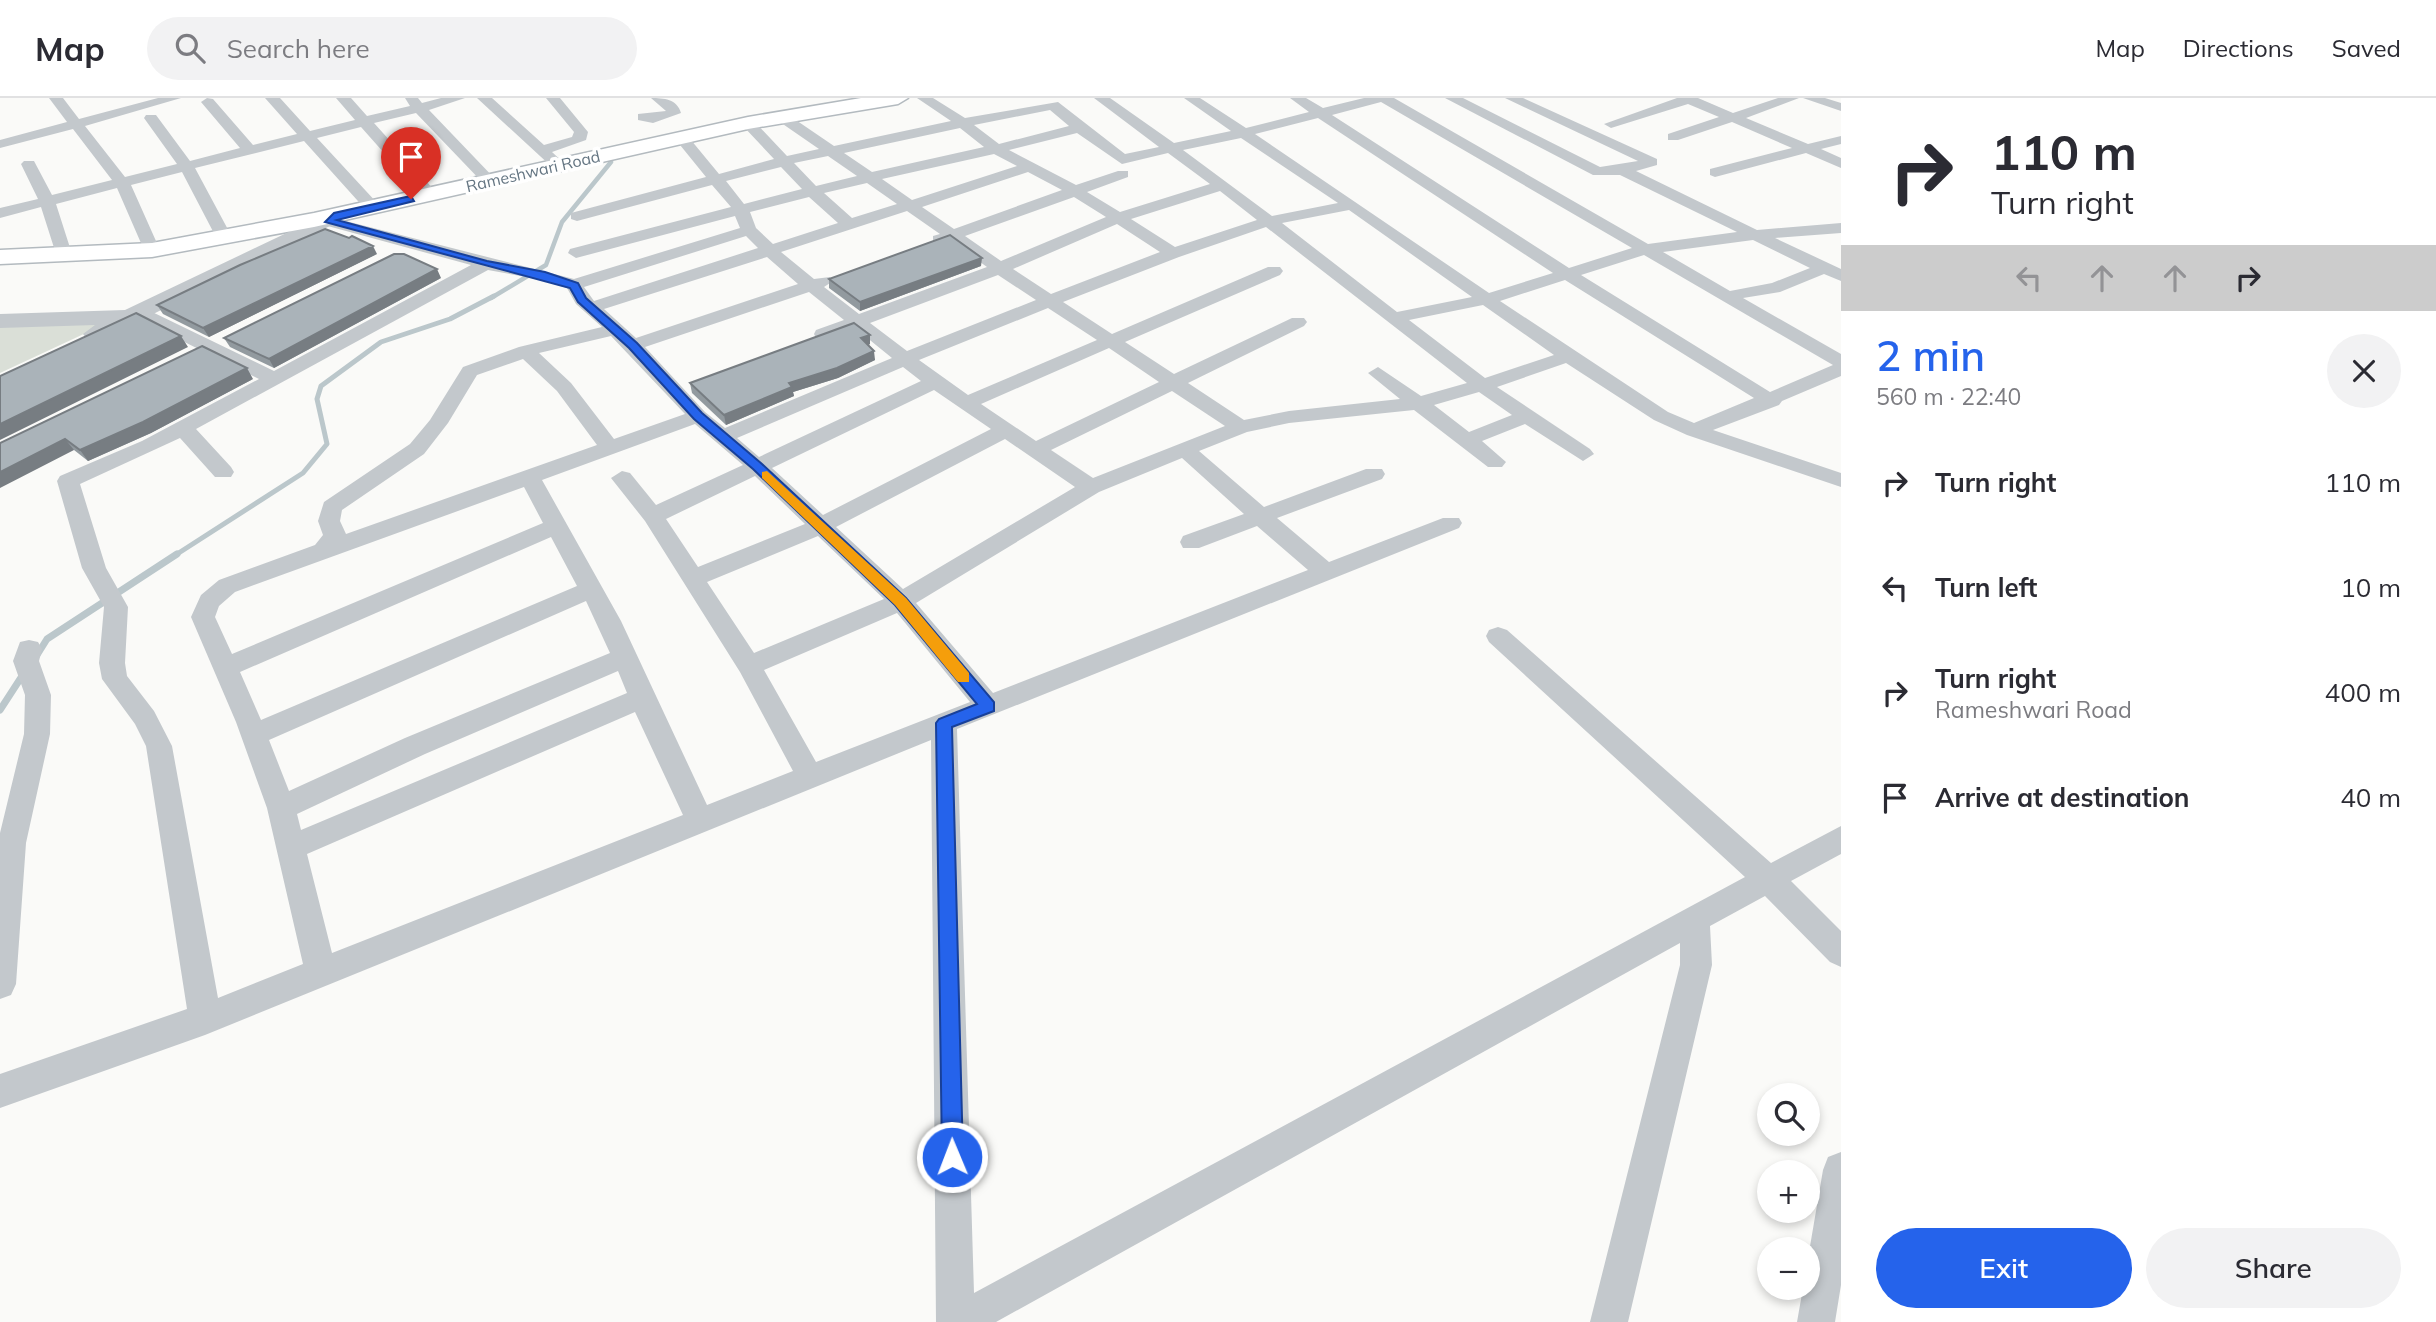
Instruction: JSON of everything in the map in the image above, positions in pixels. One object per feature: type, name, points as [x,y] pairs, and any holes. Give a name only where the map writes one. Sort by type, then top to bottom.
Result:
[{"type":"main road","name":"Rameshwari Road","points":[[0,257],[152,250],[334,218],[489,181],[550,157],[681,137],[898,98]]},
{"type":"street","points":[[58,100],[75,98]]},
{"type":"street","points":[[0,144],[174,98]]},
{"type":"street","points":[[272,98],[310,136],[372,207]]},
{"type":"street","points":[[343,98],[430,195]]},
{"type":"street","points":[[0,213],[365,122],[415,103],[458,98]]},
{"type":"street","points":[[484,98],[550,157],[579,140],[581,132],[553,98]]},
{"type":"street","points":[[643,117],[653,119],[674,113],[674,110],[658,98]]},
{"type":"street","points":[[924,98],[963,123],[996,149],[1075,191],[1173,253]]},
{"type":"street","points":[[1101,98],[1168,149],[1222,185],[1481,385],[1583,454]]},
{"type":"street","points":[[1191,98],[1352,205],[1568,356],[1661,416],[1694,431],[1841,480]]},
{"type":"street","points":[[1297,98],[1565,274],[1772,401]]},
{"type":"street","points":[[577,216],[784,160],[1054,105],[1079,128],[1122,159],[1243,133],[1382,98],[1841,362]]},
{"type":"street","points":[[1452,98],[1598,172],[1622,170],[1651,162],[1512,98]]},
{"type":"street","points":[[1611,124],[1689,98],[1841,163]]},
{"type":"street","points":[[1673,137],[1792,98]]},
{"type":"street","points":[[1820,99],[1841,107]]},
{"type":"street","points":[[58,100],[121,183],[152,250]]},
{"type":"street","points":[[208,102],[250,151]]},
{"type":"street","points":[[415,103],[489,181]]},
{"type":"street","points":[[782,117],[1000,268],[1241,427]]},
{"type":"street","points":[[151,118],[187,167],[224,237]]},
{"type":"street","points":[[748,123],[814,193],[850,225]]},
{"type":"street","points":[[576,253],[868,177],[1079,128]]},
{"type":"street","points":[[681,137],[741,210],[749,230],[773,252],[935,382],[1091,487]]},
{"type":"street","points":[[1715,172],[1841,140]]},
{"type":"street","points":[[29,164],[47,201],[64,254]]},
{"type":"street","points":[[593,307],[773,252],[1029,167]]},
{"type":"street","points":[[1622,170],[1841,276]]},
{"type":"street","points":[[926,244],[1123,174]]},
{"type":"street","points":[[808,340],[1000,268],[1118,218],[1222,185]]},
{"type":"street","points":[[722,437],[964,334],[1173,253],[1269,221],[1352,205]]},
{"type":"street","points":[[71,345],[334,218],[415,245],[574,285],[749,230]]},
{"type":"street","points":[[1393,318],[1487,299],[1646,249],[1755,234],[1841,228]]},
{"type":"street","points":[[391,257],[415,245]]},
{"type":"street","points":[[205,1019],[159,746],[145,718],[115,679],[112,663],[115,642],[111,597],[94,568],[68,481],[183,428],[486,264]]},
{"type":"street","points":[[1728,297],[1759,288],[1774,288],[1824,268]]},
{"type":"street","points":[[966,403],[1112,343],[1274,271]]},
{"type":"street","points":[[323,551],[335,536],[329,521],[332,507],[417,449],[438,423],[470,371],[526,351],[624,337],[837,276]]},
{"type":"street","points":[[574,285],[582,300],[686,385],[698,416],[758,467],[901,601],[988,706]]},
{"type":"street","points":[[0,321],[135,315],[211,347],[274,379]]},
{"type":"street","points":[[1034,450],[1298,322]]},
{"type":"street","points":[[186,359],[235,335]]},
{"type":"street","points":[[526,351],[564,387],[608,446]]},
{"type":"street","points":[[749,666],[901,601],[1091,487],[1241,427],[1289,417],[1419,403],[1568,356]]},
{"type":"street","points":[[1694,431],[1772,401],[1841,369]]},
{"type":"street","points":[[1378,373],[1495,462]]},
{"type":"street","points":[[653,516],[935,382]]},
{"type":"street","points":[[321,972],[281,808],[254,735],[203,617],[209,601],[227,586],[608,446],[698,416]]},
{"type":"street","points":[[1467,440],[1527,416]]},
{"type":"street","points":[[183,428],[223,472]]},
{"type":"street","points":[[691,579],[820,526],[1006,430]]},
{"type":"street","points":[[1185,450],[1327,574]]},
{"type":"street","points":[[1191,542],[1374,474]]},
{"type":"street","points":[[528,475],[592,589],[700,821]]},
{"type":"street","points":[[622,478],[653,516],[749,666],[810,778]]},
{"type":"street","points":[[0,1091],[205,1019],[1451,523]]},
{"type":"street","points":[[226,668],[557,526]]},
{"type":"street","points":[[254,735],[477,636],[592,589]]},
{"type":"street","points":[[1498,636],[1768,879],[1841,952]]},
{"type":"street","points":[[281,808],[415,746],[624,658]]},
{"type":"street","points":[[0,984],[12,844],[37,734],[38,695],[29,661]]},
{"type":"street","points":[[292,848],[642,698]]},
{"type":"street","points":[[944,723],[957,1322],[1841,839]]},
{"type":"street","points":[[1609,1322],[1696,965],[1694,919]]},
{"type":"street","points":[[1816,1322],[1841,1170]]},
{"type":"shaded area","points":[[116,319],[0,373],[0,324]]},
{"type":"building","points":[[325,229],[349,238],[352,236],[373,246],[203,328],[157,305],[240,265]]},
{"type":"building","points":[[950,235],[982,258],[860,302],[829,279]]},
{"type":"building","points":[[394,254],[404,254],[437,269],[269,359],[224,338]]},
{"type":"building","points":[[136,313],[181,336],[0,424],[0,376]]},
{"type":"building","points":[[854,323],[870,335],[861,338],[874,351],[837,368],[789,383],[792,387],[724,415],[690,383]]},
{"type":"building","points":[[202,346],[247,368],[143,422],[80,450],[65,439],[0,472],[0,443]]},
{"type":"waterway","points":[[491,298],[546,265],[562,222],[611,162]]},
{"type":"waterway","points":[[174,556],[303,473],[327,444],[317,399],[321,386],[381,342],[450,319],[494,296]]},
{"type":"waterway","points":[[37,655],[47,639],[177,554]]},
{"type":"waterway","points":[[0,710],[24,673]]},
{"type":"slow traffic","points":[[767,475],[901,601],[964,677]]},
{"type":"route","points":[[411,199],[338,215],[330,222],[486,264],[541,274],[574,285],[582,300],[633,345],[698,416],[758,467],[901,601],[988,706],[944,723],[952,1157]]}]
